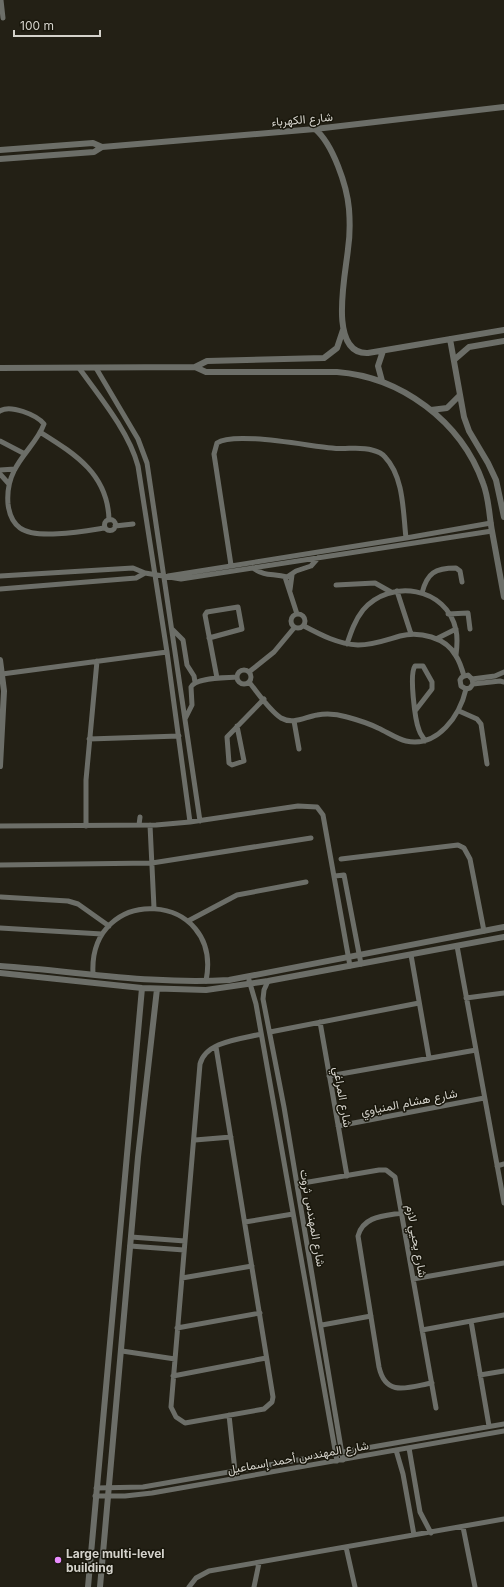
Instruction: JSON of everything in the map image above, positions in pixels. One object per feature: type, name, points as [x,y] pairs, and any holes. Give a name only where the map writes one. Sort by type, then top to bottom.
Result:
[{"type":"street","points":[[1,0],[2,18]]},
{"type":"street","name":"شارع الكهرباء","points":[[0,159],[94,152],[102,147],[315,129],[504,108]]},
{"type":"street","points":[[315,129],[320,134],[337,163],[348,199],[350,227],[342,298],[343,328],[348,344],[354,350],[363,353],[383,351],[504,330]]},
{"type":"street","name":"شارع الكهرباء","points":[[0,150],[93,143],[102,147]]},
{"type":"street","points":[[195,367],[207,361],[324,358],[337,348],[343,328]]},
{"type":"street","points":[[450,339],[459,396],[466,425],[496,480],[504,517]]},
{"type":"street","points":[[454,360],[469,347],[504,341]]},
{"type":"street","points":[[382,381],[378,366],[383,351]]},
{"type":"street","points":[[1,368],[195,367],[206,372],[342,372],[382,381],[410,396],[431,410],[449,427],[466,448],[484,484],[504,597]]},
{"type":"street","points":[[79,368],[114,418],[136,459],[141,479],[154,574],[167,652],[190,822]]},
{"type":"street","points":[[96,368],[143,451],[149,475],[200,821]]},
{"type":"street","points":[[431,410],[447,408],[459,396]]},
{"type":"street","points":[[0,411],[9,408],[16,409],[43,422],[44,426],[15,469],[9,484],[8,500],[11,516],[20,528],[27,532],[65,533],[104,528],[108,531],[112,531],[115,526]]},
{"type":"street","points":[[40,432],[72,454],[93,472],[105,494],[109,520]]},
{"type":"street","points":[[231,565],[214,454],[217,443],[222,440],[257,439],[334,448],[365,449],[378,452],[385,456],[392,466],[398,480],[406,538]]},
{"type":"street","points":[[0,440],[25,454]]},
{"type":"street","points":[[466,448],[476,442]]},
{"type":"street","points":[[0,470],[15,469]]},
{"type":"street","points":[[0,474],[9,484]]},
{"type":"street","points":[[109,520],[114,521],[115,526]]},
{"type":"street","points":[[104,528],[105,522],[109,520]]},
{"type":"street","points":[[165,576],[181,572],[406,538],[491,523]]},
{"type":"street","points":[[115,526],[133,524]]},
{"type":"street","points":[[0,576],[133,568],[145,573],[181,579],[492,531]]},
{"type":"street","points":[[428,534],[429,541]]},
{"type":"street","points":[[252,568],[264,575],[278,574],[285,577],[292,575],[296,571],[311,566],[318,558]]},
{"type":"street","points":[[422,593],[429,577],[437,570],[456,568],[460,571],[462,582]]},
{"type":"street","points":[[86,572],[87,581]]},
{"type":"street","points":[[0,589],[136,578],[145,573]]},
{"type":"street","points":[[290,590],[292,575]]},
{"type":"street","points":[[285,577],[297,614]]},
{"type":"street","points":[[336,585],[375,583],[394,591],[422,593],[436,601],[448,614],[456,629],[456,655],[464,676]]},
{"type":"street","points":[[394,591],[411,634]]},
{"type":"street","points":[[347,644],[356,620],[362,610],[372,602],[394,591]]},
{"type":"street","points":[[209,638],[242,629],[238,607],[206,613],[209,638],[217,678]]},
{"type":"street","points":[[448,614],[468,613],[470,629]]},
{"type":"street","points":[[297,614],[304,617],[304,626]]},
{"type":"street","points":[[294,628],[291,620],[297,614]]},
{"type":"street","points":[[304,626],[329,639],[347,644],[370,644],[411,634],[428,636],[444,643],[456,655]]},
{"type":"street","points":[[294,628],[298,629],[304,626]]},
{"type":"street","points":[[195,682],[237,676],[242,671],[249,672],[274,652],[294,628]]},
{"type":"street","points":[[436,639],[456,629]]},
{"type":"street","points":[[173,630],[183,640],[188,665],[195,682],[191,691],[192,705],[185,719]]},
{"type":"street","points":[[2,674],[167,652]]},
{"type":"street","points":[[0,660],[4,699],[0,766]]},
{"type":"street","points":[[86,826],[86,780],[97,661]]},
{"type":"street","points":[[169,666],[178,664]]},
{"type":"street","points":[[415,711],[432,689],[432,682],[423,666],[420,665],[415,666],[412,671],[415,711],[419,732],[425,741]]},
{"type":"street","points":[[249,672],[251,677],[249,682]]},
{"type":"street","points":[[473,681],[495,676],[504,672]]},
{"type":"street","points":[[193,674],[209,679]]},
{"type":"street","points":[[237,676],[240,682],[249,682],[281,717],[294,721],[316,715],[335,714],[360,720],[405,741],[414,742],[425,741],[444,729],[459,711],[466,689],[470,688],[473,681]]},
{"type":"street","points":[[464,676],[470,676],[473,681]]},
{"type":"street","points":[[464,676],[460,682],[462,687],[466,689]]},
{"type":"street","points":[[473,681],[504,682]]},
{"type":"street","points":[[237,726],[244,761],[232,765],[230,763],[226,739],[237,726],[264,699]]},
{"type":"street","points":[[459,711],[475,718],[481,724],[487,764]]},
{"type":"street","points":[[294,721],[299,749]]},
{"type":"street","points":[[89,739],[179,736]]},
{"type":"street","points":[[0,826],[150,825],[200,821],[298,806],[317,806],[323,815],[350,966]]},
{"type":"street","points":[[139,825],[140,817]]},
{"type":"street","points":[[150,825],[154,908]]},
{"type":"street","points":[[0,865],[152,863],[311,838]]},
{"type":"street","points":[[341,859],[458,845],[464,848],[470,859],[484,931]]},
{"type":"street","points":[[335,876],[344,875],[361,964]]},
{"type":"street","points":[[188,921],[238,895],[306,882]]},
{"type":"street","points":[[1,896],[68,900],[82,906],[109,926]]},
{"type":"street","points":[[93,974],[93,957],[102,934],[109,926],[128,912],[144,908],[154,908],[175,913],[188,921],[195,928],[204,943],[208,955],[209,968],[206,981]]},
{"type":"street","points":[[0,973],[142,988],[206,990],[348,957],[504,927]]},
{"type":"street","points":[[0,928],[102,934]]},
{"type":"street","points":[[0,966],[93,974],[206,981],[268,981],[411,955],[504,936]]},
{"type":"street","points":[[457,946],[496,1166],[504,1203]]},
{"type":"street","points":[[411,955],[429,1058]]},
{"type":"street","name":"شارع المهندس ثروت","points":[[249,981],[255,1000],[337,1461]]},
{"type":"street","name":"شارع المهندس ثروت","points":[[268,981],[264,990],[263,999],[322,1325],[343,1460]]},
{"type":"street","points":[[88,1587],[142,988]]},
{"type":"street","points":[[100,1587],[122,1351],[130,1246],[157,989]]},
{"type":"street","points":[[466,998],[504,993]]},
{"type":"street","points":[[255,1000],[263,999]]},
{"type":"street","points":[[270,1032],[419,1003]]},
{"type":"street","name":"شارع المراغي","points":[[320,1022],[347,1176]]},
{"type":"street","points":[[216,1047],[260,1313],[266,1358],[273,1392],[272,1402],[264,1409],[185,1423],[180,1421],[171,1407],[195,1140],[200,1064],[205,1053],[216,1047],[261,1034]]},
{"type":"street","points":[[329,1076],[476,1050]]},
{"type":"street","name":"شارع هشام المنياوي","points":[[338,1126],[484,1098]]},
{"type":"street","points":[[195,1140],[231,1137]]},
{"type":"street","points":[[496,1166],[504,1164]]},
{"type":"street","name":"شارع يحيي لازم","points":[[297,1184],[379,1170],[391,1173],[395,1178],[436,1408]]},
{"type":"street","points":[[290,1198],[299,1196]]},
{"type":"street","points":[[402,1213],[369,1220],[360,1229],[359,1243],[379,1367],[383,1380],[393,1387],[400,1389],[432,1383]]},
{"type":"street","points":[[245,1222],[293,1214]]},
{"type":"street","points":[[131,1237],[185,1241]]},
{"type":"street","points":[[130,1246],[184,1250]]},
{"type":"street","points":[[413,1279],[504,1263]]},
{"type":"street","points":[[182,1278],[252,1266]]},
{"type":"street","points":[[178,1328],[260,1313]]},
{"type":"street","points":[[112,1315],[124,1317]]},
{"type":"street","points":[[422,1330],[504,1315]]},
{"type":"street","points":[[322,1325],[371,1316]]},
{"type":"street","points":[[471,1321],[489,1426]]},
{"type":"street","points":[[122,1351],[175,1359]]},
{"type":"street","points":[[173,1376],[266,1358]]},
{"type":"street","points":[[480,1375],[504,1371]]},
{"type":"street","points":[[229,1415],[235,1471]]},
{"type":"street","name":"شارع المهندس أحمد إسماعيل","points":[[96,1488],[109,1489],[143,1487],[504,1424]]},
{"type":"street","name":"شارع المهندس أحمد إسماعيل","points":[[95,1496],[152,1493],[504,1432]]},
{"type":"street","points":[[408,1448],[420,1512],[431,1533]]},
{"type":"street","points":[[396,1450],[403,1474],[414,1536]]},
{"type":"street","points":[[189,1587],[196,1578],[209,1571],[504,1519]]},
{"type":"street","points":[[463,1527],[475,1587]]},
{"type":"street","points":[[346,1547],[355,1587]]},
{"type":"street","points":[[254,1587],[259,1563]]},
{"type":"place","name":"Large multi-level building","points":[[58,1560]]}]
